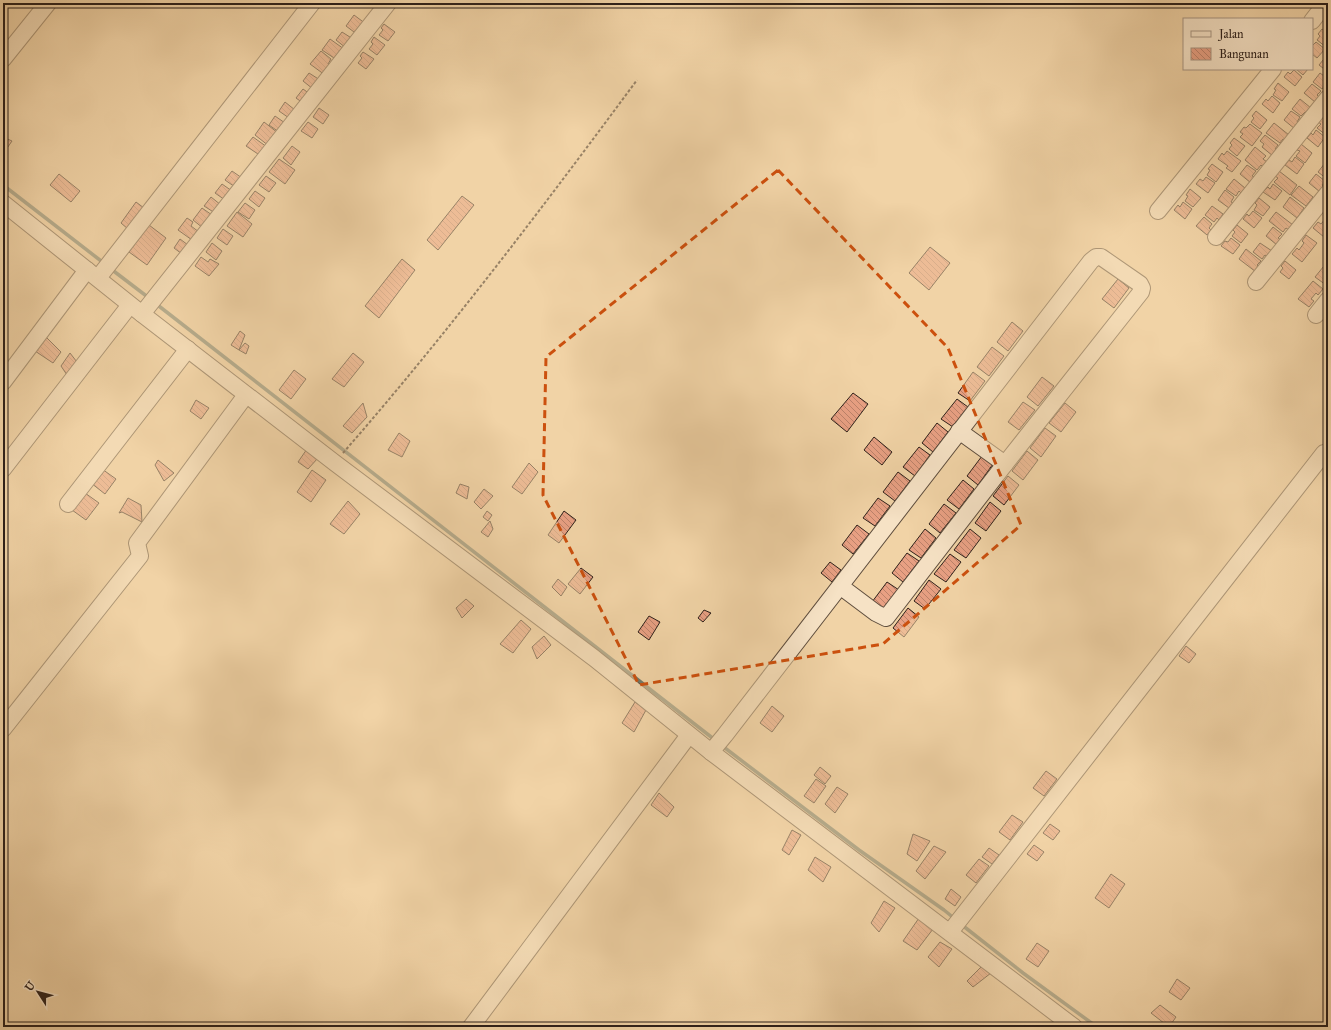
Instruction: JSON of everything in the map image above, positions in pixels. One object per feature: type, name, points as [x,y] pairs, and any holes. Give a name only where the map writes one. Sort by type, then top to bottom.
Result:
[{"type":"street","points":[[3,59],[48,3]]},
{"type":"street","points":[[3,382],[100,270],[312,3]]},
{"type":"street","points":[[3,468],[139,310],[157,296],[388,3]]},
{"type":"street","points":[[1313,20],[1326,3]]},
{"type":"street","points":[[1158,212],[1272,70]]},
{"type":"street","points":[[1216,237],[1328,98]]},
{"type":"street","points":[[1256,282],[1328,193]]},
{"type":"street","points":[[3,203],[100,270],[139,310],[246,395],[594,658],[689,735],[952,930],[1074,1027]]},
{"type":"street","points":[[712,751],[1091,261],[1096,257],[1101,257],[1140,284],[1142,288],[1141,292],[886,618],[876,613],[840,586]]},
{"type":"street","points":[[1316,315],[1328,300]]},
{"type":"street","points":[[68,504],[188,349]]},
{"type":"street","points":[[3,728],[140,556],[137,543],[246,395]]},
{"type":"street","points":[[959,431],[1005,464]]},
{"type":"street","points":[[952,930],[1324,453]]},
{"type":"street","points":[[471,1027],[689,735]]},
{"type":"path","points":[[340,457],[440,337],[579,159],[637,80]]},
{"type":"highlighted area","points":[[778,170],[948,348],[1021,525],[883,644],[639,685],[543,495],[546,357]]},
{"type":"building","points":[[354,15],[366,24],[358,35],[346,26]]},
{"type":"building","points":[[384,24],[395,32],[388,41],[379,35],[383,30],[381,28]]},
{"type":"building","points":[[1322,29],[1328,33],[1328,44],[1326,47],[1317,40],[1320,36],[1318,34]]},
{"type":"building","points":[[342,32],[353,39],[346,48],[336,40]]},
{"type":"building","points":[[374,37],[385,45],[377,55],[369,49],[373,44],[371,42]]},
{"type":"building","points":[[330,39],[344,49],[337,60],[322,50]]},
{"type":"building","points":[[1316,42],[1325,49],[1317,58],[1313,55],[1313,45]]},
{"type":"building","points":[[321,51],[331,59],[328,64],[331,67],[325,75],[310,64]]},
{"type":"building","points":[[363,52],[374,59],[366,69],[358,63],[362,58],[360,56]]},
{"type":"building","points":[[1328,54],[1328,72],[1319,65]]},
{"type":"building","points":[[1294,70],[1302,77],[1295,86],[1284,77],[1288,72],[1290,74]]},
{"type":"building","points":[[1297,70],[1307,70],[1303,75]]},
{"type":"building","points":[[309,73],[320,80],[313,89],[303,81]]},
{"type":"building","points":[[1320,73],[1328,79],[1328,86],[1325,85],[1322,89],[1313,82]]},
{"type":"building","points":[[1278,83],[1289,92],[1282,101],[1273,95],[1276,90],[1274,89]]},
{"type":"building","points":[[1312,84],[1321,91],[1317,95],[1319,97],[1315,102],[1304,93]]},
{"type":"building","points":[[303,89],[310,94],[303,103],[296,98]]},
{"type":"building","points":[[1272,96],[1280,103],[1273,113],[1262,104],[1266,99],[1268,101]]},
{"type":"building","points":[[1300,99],[1311,108],[1307,113],[1305,112],[1301,116],[1292,109]]},
{"type":"building","points":[[285,102],[295,110],[289,118],[279,111]]},
{"type":"building","points":[[319,108],[329,115],[323,124],[313,117]]},
{"type":"building","points":[[1256,111],[1267,120],[1260,129],[1251,122],[1254,118],[1252,116]]},
{"type":"building","points":[[1291,111],[1300,117],[1297,122],[1299,124],[1295,129],[1284,120]]},
{"type":"building","points":[[275,116],[285,123],[279,132],[269,125]]},
{"type":"building","points":[[1322,117],[1328,122],[1328,133],[1326,135],[1317,128],[1321,124],[1318,122]]},
{"type":"building","points":[[264,122],[278,133],[269,146],[255,135]]},
{"type":"building","points":[[308,122],[318,129],[312,138],[301,131]]},
{"type":"building","points":[[1274,123],[1289,135],[1280,143],[1266,133]]},
{"type":"building","points":[[1250,124],[1262,133],[1252,146],[1240,137],[1243,134],[1240,132],[1244,127],[1246,128]]},
{"type":"building","points":[[1316,130],[1325,137],[1318,147],[1307,138],[1311,133],[1313,135]]},
{"type":"building","points":[[1265,135],[1278,145],[1275,149],[1277,151],[1273,156],[1262,147],[1264,144],[1260,141]]},
{"type":"building","points":[[3,137],[12,141],[3,154]]},
{"type":"building","points":[[253,137],[267,147],[261,156],[246,146]]},
{"type":"building","points":[[1234,138],[1245,146],[1237,156],[1229,149],[1232,145],[1230,143]]},
{"type":"building","points":[[1301,144],[1312,153],[1305,163],[1296,156],[1300,151],[1297,150]]},
{"type":"building","points":[[292,146],[300,152],[291,165],[283,158]]},
{"type":"building","points":[[1255,147],[1266,156],[1263,159],[1267,162],[1263,167],[1261,165],[1257,170],[1245,160]]},
{"type":"building","points":[[1227,151],[1241,161],[1232,172],[1226,168],[1228,166],[1218,159],[1222,153],[1224,155]]},
{"type":"building","points":[[1295,157],[1304,164],[1297,174],[1285,165],[1289,160],[1292,162]]},
{"type":"building","points":[[279,159],[295,170],[285,184],[269,172]]},
{"type":"building","points":[[1325,163],[1328,165],[1327,179],[1318,172]]},
{"type":"building","points":[[1212,164],[1223,172],[1216,182],[1207,175],[1210,170],[1208,169]]},
{"type":"building","points":[[1247,165],[1256,171],[1252,176],[1255,177],[1251,183],[1240,174]]},
{"type":"building","points":[[232,171],[242,178],[235,187],[225,180]]},
{"type":"building","points":[[1279,171],[1297,185],[1290,195],[1274,182],[1278,178],[1275,176]]},
{"type":"building","points":[[59,174],[80,191],[71,202],[50,185]]},
{"type":"building","points":[[1316,174],[1325,181],[1322,185],[1324,187],[1320,192],[1309,183]]},
{"type":"building","points":[[266,176],[276,183],[269,192],[259,185]]},
{"type":"building","points":[[1206,177],[1215,183],[1208,193],[1196,184],[1200,179],[1203,181]]},
{"type":"building","points":[[1234,179],[1245,188],[1241,193],[1239,191],[1236,196],[1226,189]]},
{"type":"building","points":[[222,184],[232,191],[225,200],[215,193]]},
{"type":"building","points":[[1273,184],[1282,191],[1275,200],[1263,192],[1268,187],[1270,189]]},
{"type":"building","points":[[1299,186],[1313,197],[1306,206],[1291,195]]},
{"type":"building","points":[[1190,189],[1201,198],[1193,207],[1185,201],[1188,196],[1186,195]]},
{"type":"building","points":[[1225,190],[1234,197],[1231,202],[1233,203],[1229,208],[1218,200]]},
{"type":"building","points":[[255,191],[265,198],[259,207],[249,199]]},
{"type":"building","points":[[462,196],[474,205],[438,250],[427,240]]},
{"type":"building","points":[[211,197],[221,205],[215,213],[204,206]]},
{"type":"building","points":[[1290,197],[1304,208],[1297,218],[1283,207]]},
{"type":"building","points":[[1259,198],[1270,207],[1263,216],[1254,210],[1257,205],[1255,203]]},
{"type":"building","points":[[136,202],[144,208],[128,229],[121,223]]},
{"type":"building","points":[[1183,202],[1192,209],[1185,219],[1174,210],[1178,205],[1180,207]]},
{"type":"building","points":[[245,203],[255,210],[249,219],[238,212]]},
{"type":"building","points":[[1212,206],[1223,214],[1219,220],[1217,218],[1214,222],[1205,215]]},
{"type":"building","points":[[202,208],[212,215],[203,228],[193,220]]},
{"type":"building","points":[[1328,210],[1328,231],[1324,237],[1313,228],[1318,222],[1321,224],[1326,218],[1323,216]]},
{"type":"building","points":[[1253,211],[1262,218],[1254,228],[1243,219],[1247,214],[1249,216]]},
{"type":"building","points":[[237,212],[252,224],[243,237],[227,226]]},
{"type":"building","points":[[1276,212],[1293,225],[1289,230],[1286,228],[1283,232],[1269,221]]},
{"type":"building","points":[[1204,217],[1212,224],[1209,228],[1211,230],[1207,235],[1196,226]]},
{"type":"building","points":[[187,218],[193,222],[191,226],[199,232],[192,240],[178,230]]},
{"type":"building","points":[[149,225],[166,238],[147,265],[129,252]]},
{"type":"building","points":[[1237,225],[1248,234],[1241,243],[1232,236],[1235,232],[1233,230]]},
{"type":"building","points":[[1273,227],[1282,234],[1278,238],[1281,240],[1277,245],[1266,236]]},
{"type":"building","points":[[223,229],[233,236],[227,245],[217,238]]},
{"type":"building","points":[[1306,235],[1317,243],[1302,262],[1292,254],[1297,248],[1299,250],[1304,243],[1302,241]]},
{"type":"building","points":[[1231,238],[1240,245],[1233,254],[1221,246],[1225,241],[1228,242]]},
{"type":"building","points":[[180,239],[188,245],[182,254],[174,248]]},
{"type":"building","points":[[212,243],[222,251],[216,260],[206,252]]},
{"type":"building","points":[[1260,243],[1272,251],[1268,257],[1265,255],[1262,259],[1253,252]]},
{"type":"building","points":[[930,247],[950,263],[929,290],[909,273]]},
{"type":"building","points":[[1246,249],[1261,261],[1257,265],[1259,267],[1256,272],[1239,259]]},
{"type":"building","points":[[201,257],[208,262],[210,259],[219,264],[209,276],[195,266]]},
{"type":"building","points":[[402,259],[415,270],[379,318],[365,306]]},
{"type":"building","points":[[1285,261],[1296,270],[1289,279],[1280,272],[1283,268],[1281,266]]},
{"type":"building","points":[[1328,261],[1328,283],[1326,285],[1315,277]]},
{"type":"building","points":[[1118,279],[1129,288],[1114,308],[1102,299]]},
{"type":"building","points":[[1313,281],[1323,289],[1318,295],[1316,293],[1311,299],[1314,301],[1309,307],[1298,299]]},
{"type":"building","points":[[1012,322],[1023,331],[1008,351],[997,342]]},
{"type":"building","points":[[240,331],[245,335],[239,350],[231,345]]},
{"type":"building","points":[[45,336],[61,352],[53,363],[35,351]]},
{"type":"building","points":[[245,343],[249,346],[246,354],[239,350]]},
{"type":"building","points":[[992,347],[1004,356],[989,376],[977,367]]},
{"type":"building","points":[[70,353],[80,366],[67,375],[61,366]]},
{"type":"building","points":[[353,353],[364,362],[344,387],[332,379]]},
{"type":"building","points":[[294,370],[306,379],[291,399],[279,390]]},
{"type":"building","points":[[973,372],[985,381],[970,401],[958,393]]},
{"type":"building","points":[[1042,377],[1054,386],[1038,406],[1027,397]]},
{"type":"building","points":[[853,393],[868,404],[847,432],[831,419]]},
{"type":"building","points":[[957,399],[968,407],[953,427],[941,419]]},
{"type":"building","points":[[196,400],[209,408],[201,419],[190,411]]},
{"type":"building","points":[[1023,402],[1035,410],[1019,430],[1008,422]]},
{"type":"building","points":[[363,403],[367,417],[352,433],[343,426]]},
{"type":"building","points":[[1065,403],[1076,412],[1061,432],[1049,423]]},
{"type":"building","points":[[937,423],[948,432],[933,452],[922,443]]},
{"type":"building","points":[[1045,428],[1056,436],[1041,457],[1030,448]]},
{"type":"building","points":[[399,433],[410,441],[402,457],[388,450]]},
{"type":"building","points":[[874,437],[892,452],[882,465],[864,450]]},
{"type":"building","points":[[919,447],[930,455],[915,476],[903,467]]},
{"type":"building","points":[[307,449],[318,458],[308,469],[298,462]]},
{"type":"building","points":[[1027,451],[1038,460],[1023,480],[1012,471]]},
{"type":"building","points":[[982,456],[993,464],[978,485],[967,476]]},
{"type":"building","points":[[158,460],[174,473],[164,481],[155,465]]},
{"type":"building","points":[[529,463],[538,472],[522,494],[512,487]]},
{"type":"building","points":[[102,469],[116,479],[105,494],[91,483]]},
{"type":"building","points":[[312,470],[326,480],[311,502],[297,492]]},
{"type":"building","points":[[898,472],[910,481],[895,501],[883,492]]},
{"type":"building","points":[[1008,476],[1019,485],[1004,505],[993,496]]},
{"type":"building","points":[[963,480],[974,489],[959,509],[947,500]]},
{"type":"building","points":[[460,484],[469,487],[467,499],[456,493]]},
{"type":"building","points":[[484,489],[493,496],[481,509],[474,502]]},
{"type":"building","points":[[85,493],[99,503],[86,520],[72,510]]},
{"type":"building","points":[[128,498],[141,505],[142,522],[122,512],[119,513]]},
{"type":"building","points":[[878,498],[890,506],[875,526],[863,518]]},
{"type":"building","points":[[348,501],[360,514],[344,534],[330,524]]},
{"type":"building","points":[[990,502],[1001,511],[986,531],[975,523]]},
{"type":"building","points":[[944,504],[956,513],[940,533],[929,524]]},
{"type":"building","points":[[487,511],[492,515],[488,521],[483,517]]},
{"type":"building","points":[[564,511],[576,520],[559,543],[548,535]]},
{"type":"building","points":[[490,521],[493,529],[488,537],[481,532]]},
{"type":"building","points":[[857,525],[869,534],[853,554],[842,545]]},
{"type":"building","points":[[925,529],[936,538],[921,558],[909,550]]},
{"type":"building","points":[[970,529],[981,538],[966,558],[954,550]]},
{"type":"building","points":[[907,553],[919,561],[903,582],[892,573]]},
{"type":"building","points":[[950,554],[961,562],[946,582],[934,574]]},
{"type":"building","points":[[830,562],[841,570],[832,582],[821,573]]},
{"type":"building","points":[[581,568],[593,577],[580,594],[568,584]]},
{"type":"building","points":[[558,579],[567,587],[561,596],[552,587]]},
{"type":"building","points":[[929,580],[941,589],[925,609],[914,601]]},
{"type":"building","points":[[887,582],[899,590],[883,610],[872,602]]},
{"type":"building","points":[[466,599],[474,606],[462,618],[456,608]]},
{"type":"building","points":[[908,608],[919,617],[904,637],[893,628]]},
{"type":"building","points":[[704,610],[711,613],[703,622],[698,618]]},
{"type":"building","points":[[649,616],[660,622],[649,640],[638,632]]},
{"type":"building","points":[[521,620],[531,629],[513,653],[500,644]]},
{"type":"building","points":[[544,636],[551,645],[537,659],[532,647]]},
{"type":"building","points":[[1186,646],[1196,654],[1189,663],[1179,656]]},
{"type":"building","points":[[635,702],[646,710],[634,732],[622,723]]},
{"type":"building","points":[[772,706],[784,716],[772,732],[760,723]]},
{"type":"building","points":[[820,767],[831,776],[825,784],[814,775]]},
{"type":"building","points":[[1046,771],[1057,779],[1044,796],[1033,788]]},
{"type":"building","points":[[816,779],[826,786],[814,803],[804,796]]},
{"type":"building","points":[[837,787],[848,794],[835,813],[825,804]]},
{"type":"building","points":[[659,793],[674,807],[667,817],[651,805]]},
{"type":"building","points":[[1012,815],[1023,822],[1010,840],[999,832]]},
{"type":"building","points":[[1050,824],[1060,831],[1053,840],[1043,833]]},
{"type":"building","points":[[792,830],[801,835],[789,855],[782,850]]},
{"type":"building","points":[[913,834],[930,841],[917,861],[907,854]]},
{"type":"building","points":[[1034,845],[1044,852],[1037,861],[1027,854]]},
{"type":"building","points":[[934,846],[946,852],[925,879],[916,871]]},
{"type":"building","points":[[989,848],[999,855],[992,864],[982,857]]},
{"type":"building","points":[[815,857],[831,867],[823,882],[808,870]]},
{"type":"building","points":[[979,859],[989,866],[976,883],[966,875]]},
{"type":"building","points":[[1111,874],[1125,884],[1109,908],[1095,898]]},
{"type":"building","points":[[951,889],[961,897],[955,906],[945,899]]},
{"type":"building","points":[[884,901],[895,908],[879,932],[871,923]]},
{"type":"building","points":[[919,918],[933,929],[917,950],[903,941]]},
{"type":"building","points":[[940,942],[952,949],[939,967],[928,957]]},
{"type":"building","points":[[1037,943],[1049,951],[1038,967],[1026,959]]},
{"type":"building","points":[[982,966],[991,973],[973,987],[967,981]]},
{"type":"building","points":[[1177,979],[1190,988],[1181,1000],[1169,992]]},
{"type":"building","points":[[1160,1005],[1176,1017],[1169,1027],[1151,1013]]},
{"type":"waterway","points":[[3,185],[105,264]]},
{"type":"waterway","points":[[111,269],[149,298]]},
{"type":"waterway","points":[[155,303],[715,740]]},
{"type":"waterway","points":[[721,745],[859,850],[955,919]]},
{"type":"waterway","points":[[962,925],[1023,973],[1097,1027]]}]
